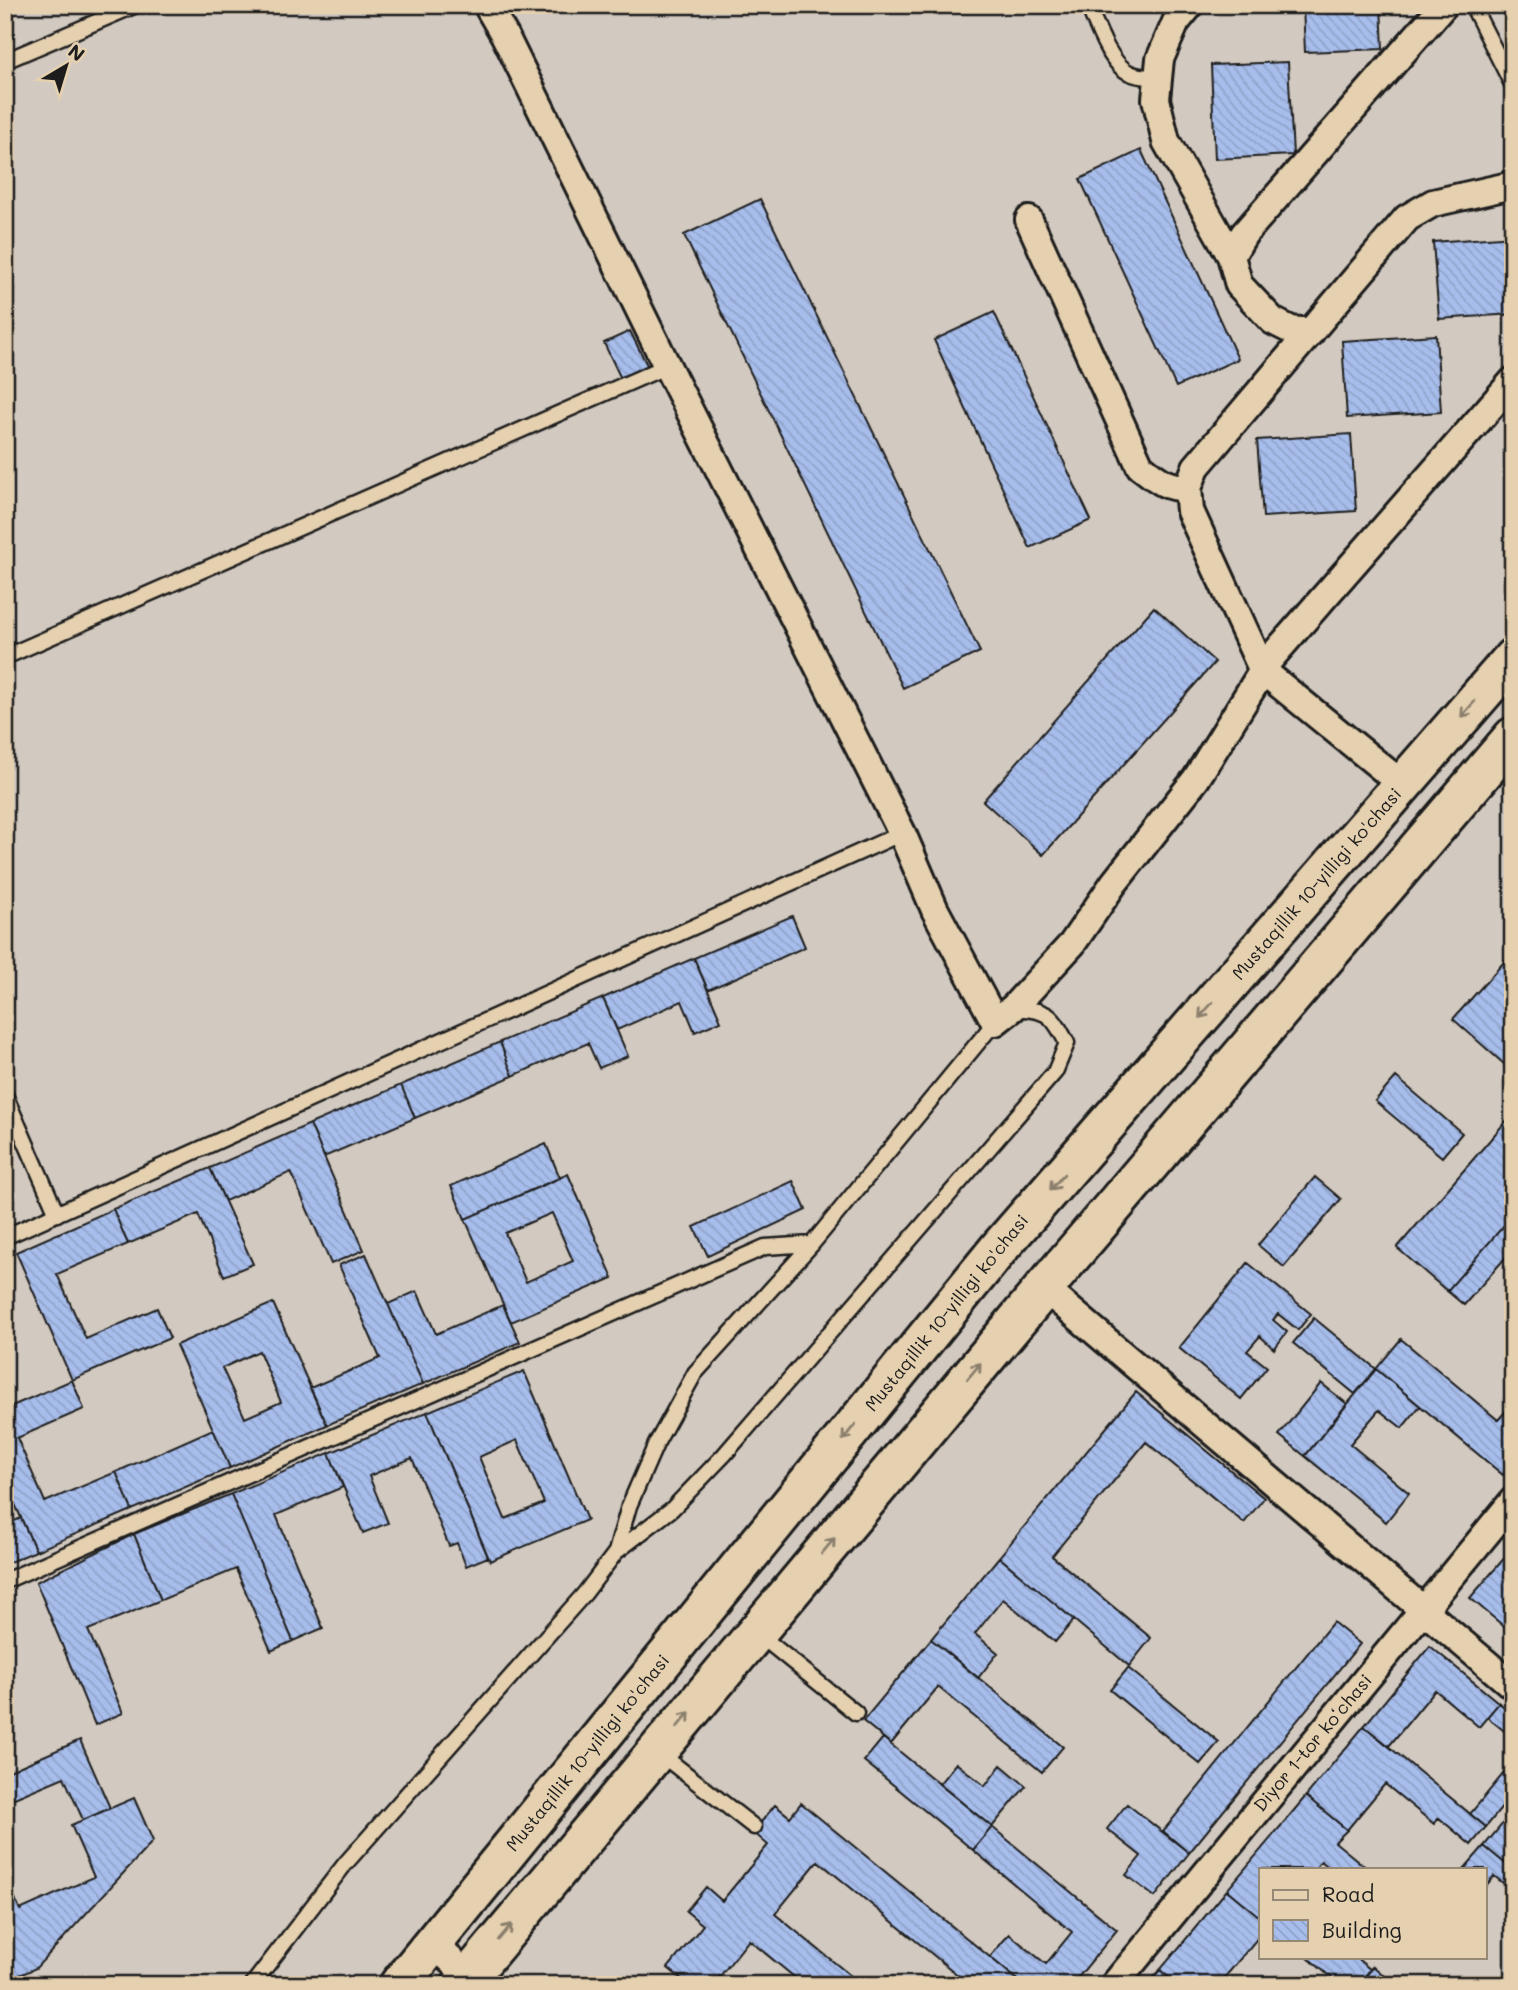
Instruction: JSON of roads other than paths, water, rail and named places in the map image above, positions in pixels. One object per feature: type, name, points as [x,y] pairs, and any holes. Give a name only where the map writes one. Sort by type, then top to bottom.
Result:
[{"type":"main road","name":"Mustaqillik 10-yilligi ko'chasi","points":[[399,1985],[1000,1247],[1513,658]]},
{"type":"main road","points":[[470,1982],[657,1751],[1044,1288],[1513,737]]},
{"type":"street","points":[[487,5],[511,48],[667,366],[902,833],[935,910],[1004,1015],[1072,944],[1114,883],[1196,779],[1270,659],[1513,380]]},
{"type":"street","points":[[1189,5],[1176,22],[1160,60],[1156,99],[1166,141],[1231,256],[1239,285],[1273,321],[1291,330],[1311,332]]},
{"type":"street","points":[[1231,256],[1244,234],[1444,5]]},
{"type":"street","points":[[1403,785],[1263,671],[1190,511],[1188,488],[1196,467],[1407,218],[1433,202],[1513,185]]},
{"type":"street","points":[[1029,220],[1140,466],[1160,482],[1173,487],[1188,488]]},
{"type":"street","points":[[1044,1288],[1513,1686]]},
{"type":"street","name":"Diyor 1-tor koʻchasi","points":[[1114,1985],[1513,1501]]},
{"type":"street","points":[[433,1944],[470,1982]]},
{"type":"lane","points":[[5,61],[136,5]]},
{"type":"lane","points":[[1088,5],[1098,31],[1115,60],[1129,73],[1158,78]]},
{"type":"lane","points":[[1472,5],[1513,86]]},
{"type":"lane","points":[[5,657],[667,366]]},
{"type":"lane","points":[[5,1237],[902,833]]},
{"type":"lane","points":[[252,1985],[345,1864],[585,1593],[616,1552],[672,1509],[724,1455],[1055,1072],[1067,1043],[1054,1019],[1032,1009],[1004,1015],[812,1244],[695,1373],[656,1444],[629,1506],[616,1552]]},
{"type":"lane","points":[[5,1095],[57,1214]]},
{"type":"lane","points":[[5,1581],[765,1247],[812,1244]]},
{"type":"lane","points":[[756,1632],[856,1713]]},
{"type":"lane","points":[[657,1751],[754,1827]]}]
